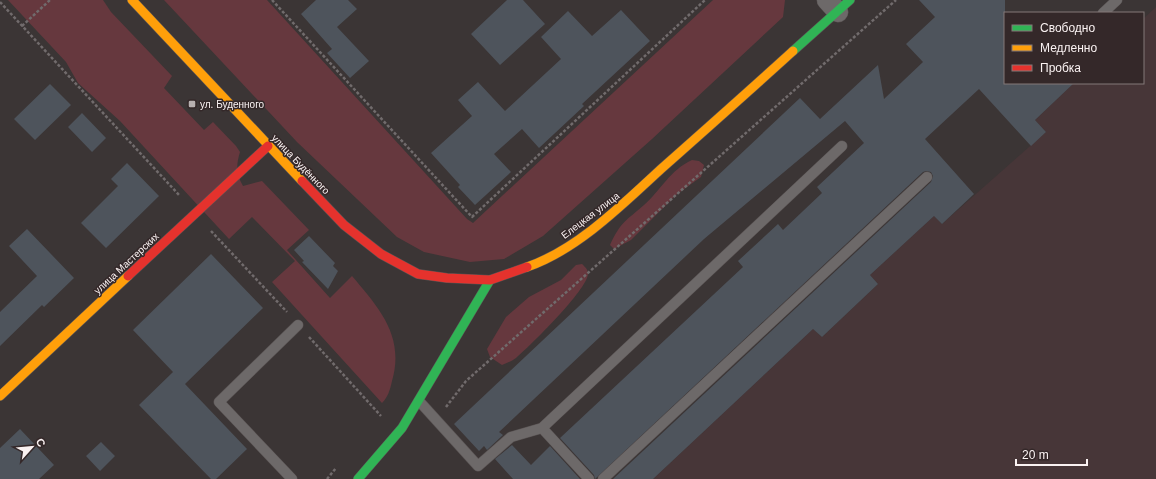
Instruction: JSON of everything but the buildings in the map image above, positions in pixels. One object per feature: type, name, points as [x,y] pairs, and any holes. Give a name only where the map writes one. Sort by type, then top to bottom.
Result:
[{"type":"main road","name":"улица Будённого","points":[[132,0],[344,225],[381,254],[418,274],[447,278],[490,280]]},
{"type":"main road","name":"Елецкая улица","points":[[490,280],[537,264],[578,240],[628,199],[838,4]]},
{"type":"main road","name":"улица Мастерских","points":[[0,396],[268,146]]},
{"type":"main road","points":[[358,479],[402,428],[419,402],[490,280]]},
{"type":"lane","points":[[1104,12],[1117,0]]},
{"type":"lane","points":[[419,402],[478,466],[511,437],[542,428],[842,146]]},
{"type":"lane","points":[[603,479],[927,177]]},
{"type":"lane","points":[[292,479],[219,402],[298,325]]},
{"type":"lane","points":[[542,428],[589,479]]},
{"type":"path","points":[[22,26],[50,0]]},
{"type":"path","points":[[272,0],[472,217],[705,0]]},
{"type":"path","points":[[436,421],[466,381],[896,0]]},
{"type":"shaded area","points":[[8,0],[103,0],[111,12],[172,76],[164,88],[204,130],[213,122],[236,146],[240,152],[237,169],[243,186],[262,181],[309,230],[287,250],[330,298],[352,276],[380,311],[392,336],[395,350],[395,365],[390,390],[382,403],[272,282],[295,261],[252,217],[229,239],[120,121],[78,83],[66,62]]},
{"type":"shaded area","points":[[164,0],[267,0],[467,219],[473,223],[713,0],[785,0],[783,17],[652,139],[543,236],[504,259],[470,262],[424,252],[397,237],[297,142]]},
{"type":"shaded area","points":[[1156,7],[1156,479],[653,479],[813,329],[822,337],[878,284],[870,275],[934,216],[942,224],[1046,132],[1035,120],[1073,84],[1144,84],[1144,18]]},
{"type":"shaded area","points":[[692,160],[699,161],[704,165],[701,177],[677,194],[631,240],[614,249],[610,245],[617,231],[628,218],[644,205],[678,169]]},
{"type":"shaded area","points":[[582,264],[588,272],[585,282],[545,330],[516,358],[509,362],[502,365],[490,357],[487,349],[506,317],[529,297],[561,280],[576,265]]},
{"type":"traffic: fast","points":[[793,51],[850,0]]},
{"type":"traffic: fast","points":[[358,479],[402,428],[490,280]]},
{"type":"traffic: slow","points":[[132,0],[302,181]]},
{"type":"traffic: slow","points":[[527,267],[564,249],[598,225],[793,51]]},
{"type":"traffic: slow","points":[[0,396],[128,276]]},
{"type":"traffic: jam","points":[[128,276],[268,146]]},
{"type":"traffic: jam","points":[[302,181],[344,225],[381,254],[418,274],[447,278],[490,280],[527,267]]},
{"type":"place","name":"ул. Буденного","points":[[192,104]]}]
